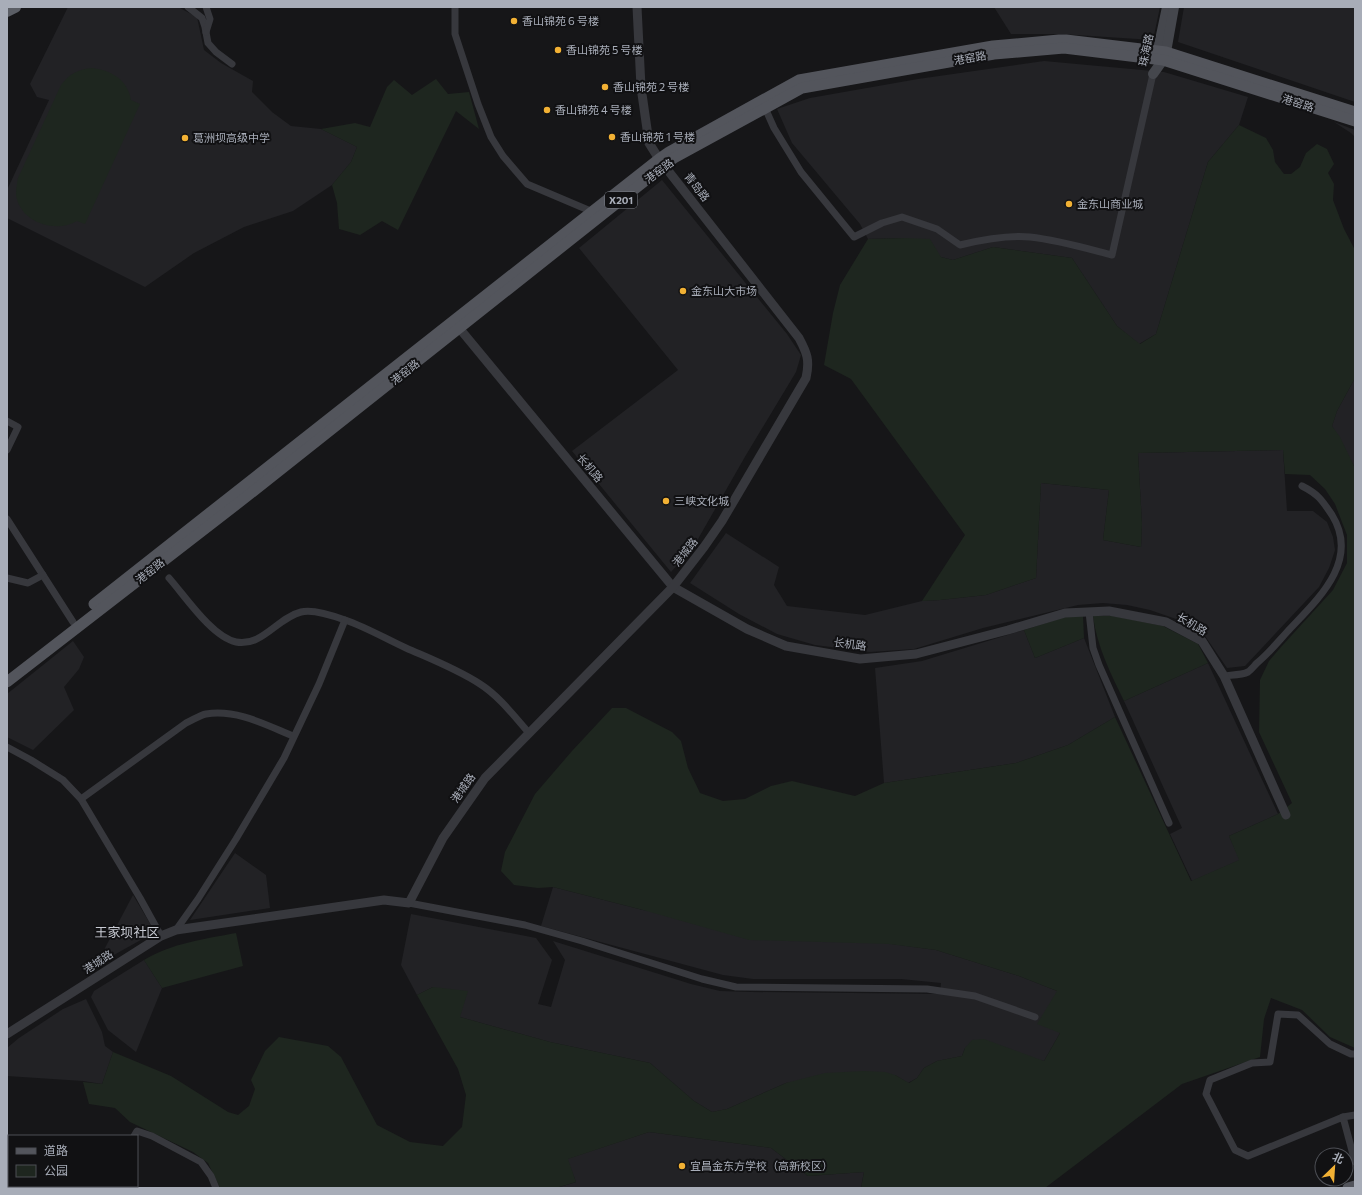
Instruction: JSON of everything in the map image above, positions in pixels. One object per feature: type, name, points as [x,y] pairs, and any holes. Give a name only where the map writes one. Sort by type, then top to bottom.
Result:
[{"type":"highway","points":[[7,11],[15,7]]},
{"type":"main road","name":"珠海路","points":[[1161,56],[1167,7]]},
{"type":"main road","name":"珠海路","points":[[1153,74],[1161,56],[1174,7]]},
{"type":"main road","name":"港窑路","points":[[7,672],[456,325],[662,162],[670,152],[799,80],[993,46],[1066,40],[1161,56],[1355,112]]},
{"type":"main road","name":"港窑路","points":[[7,682],[246,497],[593,212],[662,162],[674,158],[802,88],[994,54],[1064,48],[1161,56],[1355,121]]},
{"type":"main road","points":[[1348,1188],[1355,1186]]},
{"type":"street","points":[[188,7],[202,18],[208,43],[216,52],[232,64]]},
{"type":"street","points":[[206,7],[210,19],[206,32]]},
{"type":"street","points":[[456,7],[455,34],[478,104],[491,137],[503,156],[527,184],[593,212]]},
{"type":"street","name":"青岛路","points":[[637,7],[641,87],[649,143],[662,162],[799,338],[807,355]]},
{"type":"street","points":[[765,108],[774,128],[801,172],[854,237],[882,223],[902,217],[937,229],[960,245],[982,240],[1029,237],[1071,244],[1112,255],[1153,74]]},
{"type":"street","points":[[1342,116],[1355,126]]},
{"type":"street","name":"长机路","points":[[456,325],[672,587],[747,629],[786,646],[860,659],[916,654],[1008,630],[1065,612],[1109,611],[1166,622],[1202,642],[1224,676],[1286,815]]},
{"type":"street","name":"港城路","points":[[7,1034],[161,936],[176,930],[384,900],[409,903],[443,838],[485,778],[672,587],[704,547],[730,508],[806,378],[808,368],[807,355]]},
{"type":"street","points":[[7,421],[18,426],[7,450]]},
{"type":"street","points":[[1224,676],[1248,672],[1322,595],[1334,576],[1340,562],[1341,545],[1339,530],[1320,498],[1302,486]]},
{"type":"street","points":[[7,519],[73,622]]},
{"type":"street","points":[[7,578],[28,583],[43,575]]},
{"type":"street","points":[[169,578],[212,628],[222,636],[236,642],[249,642],[262,636],[285,620],[301,612],[317,612],[345,620],[481,684],[507,707],[529,733]]},
{"type":"street","points":[[1089,612],[1093,648],[1099,666],[1169,824]]},
{"type":"street","points":[[176,930],[198,899],[236,839],[284,758],[293,736],[320,684],[345,620]]},
{"type":"street","points":[[81,799],[186,723],[206,714],[223,714],[245,717],[293,736]]},
{"type":"street","points":[[7,747],[63,780],[81,799],[161,936]]},
{"type":"street","points":[[409,903],[525,925],[582,941],[702,980],[736,987],[927,989],[975,996],[1034,1017]]},
{"type":"street","points":[[1355,1054],[1351,1054],[1330,1044],[1298,1015],[1278,1014],[1270,1062],[1252,1063],[1210,1080],[1206,1094],[1235,1150],[1248,1156],[1343,1117],[1355,1115]]},
{"type":"street","points":[[1343,1117],[1355,1162]]},
{"type":"street","points":[[135,1135],[137,1131],[152,1136],[201,1162],[211,1176],[216,1188]]},
{"type":"shaded area","name":"葛洲坝高级中学","points":[[68,7],[178,7],[197,17],[204,50],[221,63],[253,81],[252,92],[272,112],[291,126],[321,129],[357,147],[351,162],[332,185],[293,211],[244,227],[194,253],[145,287],[7,218],[7,190],[49,100],[37,97],[30,84]]},
{"type":"shaded area","points":[[994,7],[1160,7],[1153,40],[1060,34],[1011,34]]},
{"type":"shaded area","points":[[1184,7],[1355,7],[1355,102],[1178,42]]},
{"type":"shaded area","name":"金东山商业城","points":[[1044,61],[1164,72],[1248,97],[1239,125],[1208,162],[1156,334],[1139,344],[1117,326],[1072,258],[993,247],[953,260],[941,257],[905,238],[868,239],[860,224],[792,143],[777,109],[810,98],[918,79]]},
{"type":"shaded area","points":[[1334,122],[1355,130],[1355,137],[1351,133]]},
{"type":"shaded area","points":[[662,180],[787,334],[801,355],[796,372],[694,546],[671,572],[572,451],[678,370],[579,248]]},
{"type":"shaded area","points":[[1355,378],[1355,468],[1332,426],[1337,411]]},
{"type":"shaded area","points":[[1283,450],[1287,511],[1313,511],[1327,522],[1333,537],[1335,550],[1329,568],[1319,587],[1245,666],[1227,668],[1203,633],[1179,620],[1150,610],[1127,605],[1103,603],[1078,605],[983,628],[914,649],[870,652],[815,645],[777,634],[739,614],[690,583],[726,533],[779,567],[774,585],[787,606],[865,615],[922,601],[986,595],[1036,578],[1041,483],[1109,490],[1103,540],[1141,547],[1142,524],[1138,453]]},
{"type":"shaded area","points":[[1024,630],[1035,658],[1084,638],[1115,717],[1068,745],[1016,763],[884,783],[875,668],[922,661]]},
{"type":"shaded area","points":[[73,641],[84,657],[79,669],[64,687],[74,710],[33,750],[7,737],[7,694]]},
{"type":"shaded area","points":[[1208,663],[1278,814],[1229,836],[1240,860],[1192,881],[1170,834],[1182,828],[1124,701]]},
{"type":"shaded area","points":[[235,853],[266,875],[270,908],[190,920]]},
{"type":"shaded area","points":[[553,887],[643,910],[936,950],[1019,976],[1057,991],[1060,1033],[1044,1061],[965,1048],[962,1056],[937,1061],[924,1068],[917,1078],[908,1083],[895,1075],[786,1083],[727,1109],[712,1112],[694,1101],[650,1063],[550,1042],[460,1017],[433,987],[417,995],[401,965],[411,914],[536,938],[552,960],[538,1004],[551,1007],[565,960],[553,941],[691,984],[720,991],[940,994],[941,983],[901,979],[753,979],[723,975],[541,926]]},
{"type":"shaded area","name":"王家坝社区","points":[[133,895],[155,932],[96,965]]},
{"type":"shaded area","points":[[144,960],[162,988],[136,1052],[108,1030],[91,997],[94,991]]},
{"type":"shaded area","points":[[86,999],[102,1032],[105,1046],[113,1052],[102,1084],[83,1081],[7,1076],[7,1048],[19,1038],[63,1009]]},
{"type":"shaded area","name":"宜昌金东方学校（高新校区）","points":[[649,1132],[771,1148],[808,1176],[864,1172],[861,1188],[556,1188],[576,1182],[567,1159]]},
{"type":"green space","points":[[92,68],[106,71],[118,77],[126,87],[131,100],[140,104],[85,224],[77,221],[68,225],[59,226],[49,226],[39,223],[24,212],[19,204],[16,194],[18,178],[61,85],[67,78],[75,73]]},
{"type":"green space","points":[[436,79],[448,94],[469,92],[479,129],[456,111],[398,230],[382,221],[360,235],[339,229],[337,203],[332,185],[351,162],[357,147],[321,129],[355,123],[370,127],[387,87],[394,80],[412,95]]},
{"type":"green space","points":[[1239,125],[1266,138],[1273,150],[1275,162],[1284,174],[1291,174],[1300,167],[1306,153],[1317,144],[1327,149],[1334,164],[1328,173],[1334,184],[1333,200],[1344,229],[1355,250],[1355,378],[1337,411],[1332,426],[1340,437],[1355,468],[1355,1048],[1330,1037],[1302,1010],[1271,998],[1264,1019],[1260,1057],[1182,1084],[1045,1188],[861,1188],[864,1172],[808,1176],[771,1148],[649,1132],[568,1159],[576,1182],[556,1188],[220,1188],[208,1163],[193,1152],[130,1122],[115,1108],[89,1104],[83,1082],[102,1084],[113,1052],[171,1076],[228,1112],[238,1115],[249,1106],[255,1089],[251,1080],[265,1051],[279,1037],[328,1046],[341,1057],[377,1125],[410,1142],[443,1146],[462,1127],[466,1095],[458,1069],[417,995],[433,987],[468,991],[460,1017],[550,1042],[650,1063],[694,1101],[712,1112],[727,1109],[786,1083],[825,1073],[864,1071],[885,1072],[895,1075],[909,1083],[917,1078],[924,1068],[937,1061],[962,1056],[965,1048],[972,1040],[984,1039],[1044,1061],[1060,1033],[1037,1024],[1057,991],[1019,976],[936,950],[889,944],[749,940],[643,910],[553,887],[538,888],[514,885],[501,871],[505,852],[535,794],[612,708],[626,708],[672,732],[681,741],[688,768],[700,793],[723,801],[745,799],[771,786],[792,781],[855,796],[884,783],[1016,763],[1068,745],[1115,717],[1191,881],[1239,860],[1229,836],[1278,814],[1292,803],[1259,732],[1260,680],[1269,661],[1333,590],[1347,563],[1347,535],[1335,504],[1325,489],[1310,475],[1285,474],[1283,450],[1138,453],[1142,524],[1141,547],[1103,540],[1109,490],[1041,483],[1036,578],[986,595],[922,601],[965,535],[851,379],[824,365],[833,313],[840,285],[868,239],[930,239],[941,257],[953,260],[993,247],[1072,258],[1117,326],[1140,344],[1156,334],[1208,162]]},
{"type":"green space","points":[[1083,616],[1084,638],[1035,658],[1024,630],[1065,617]]},
{"type":"green space","points":[[1093,616],[1113,616],[1163,626],[1198,644],[1208,663],[1124,701],[1101,649]]},
{"type":"green space","points":[[236,933],[243,966],[162,988],[144,960],[166,949]]},
{"type":"place","name":"香山锦苑 6 号楼","points":[[514,21]]},
{"type":"place","name":"香山锦苑 5 号楼","points":[[558,50]]},
{"type":"place","name":"香山锦苑 2 号楼","points":[[605,87]]},
{"type":"place","name":"香山锦苑 4 号楼","points":[[547,110]]},
{"type":"place","name":"香山锦苑 1 号楼","points":[[612,137]]},
{"type":"place","name":"葛洲坝高级中学","points":[[185,138]]},
{"type":"place","name":"金东山商业城","points":[[1069,204]]},
{"type":"place","name":"金东山大市场","points":[[683,291]]},
{"type":"place","name":"三峡文化城","points":[[666,501]]},
{"type":"place","name":"宜昌金东方学校（高新校区）","points":[[682,1166]]},
{"type":"district","name":"王家坝社区","points":[[127,932]]}]
